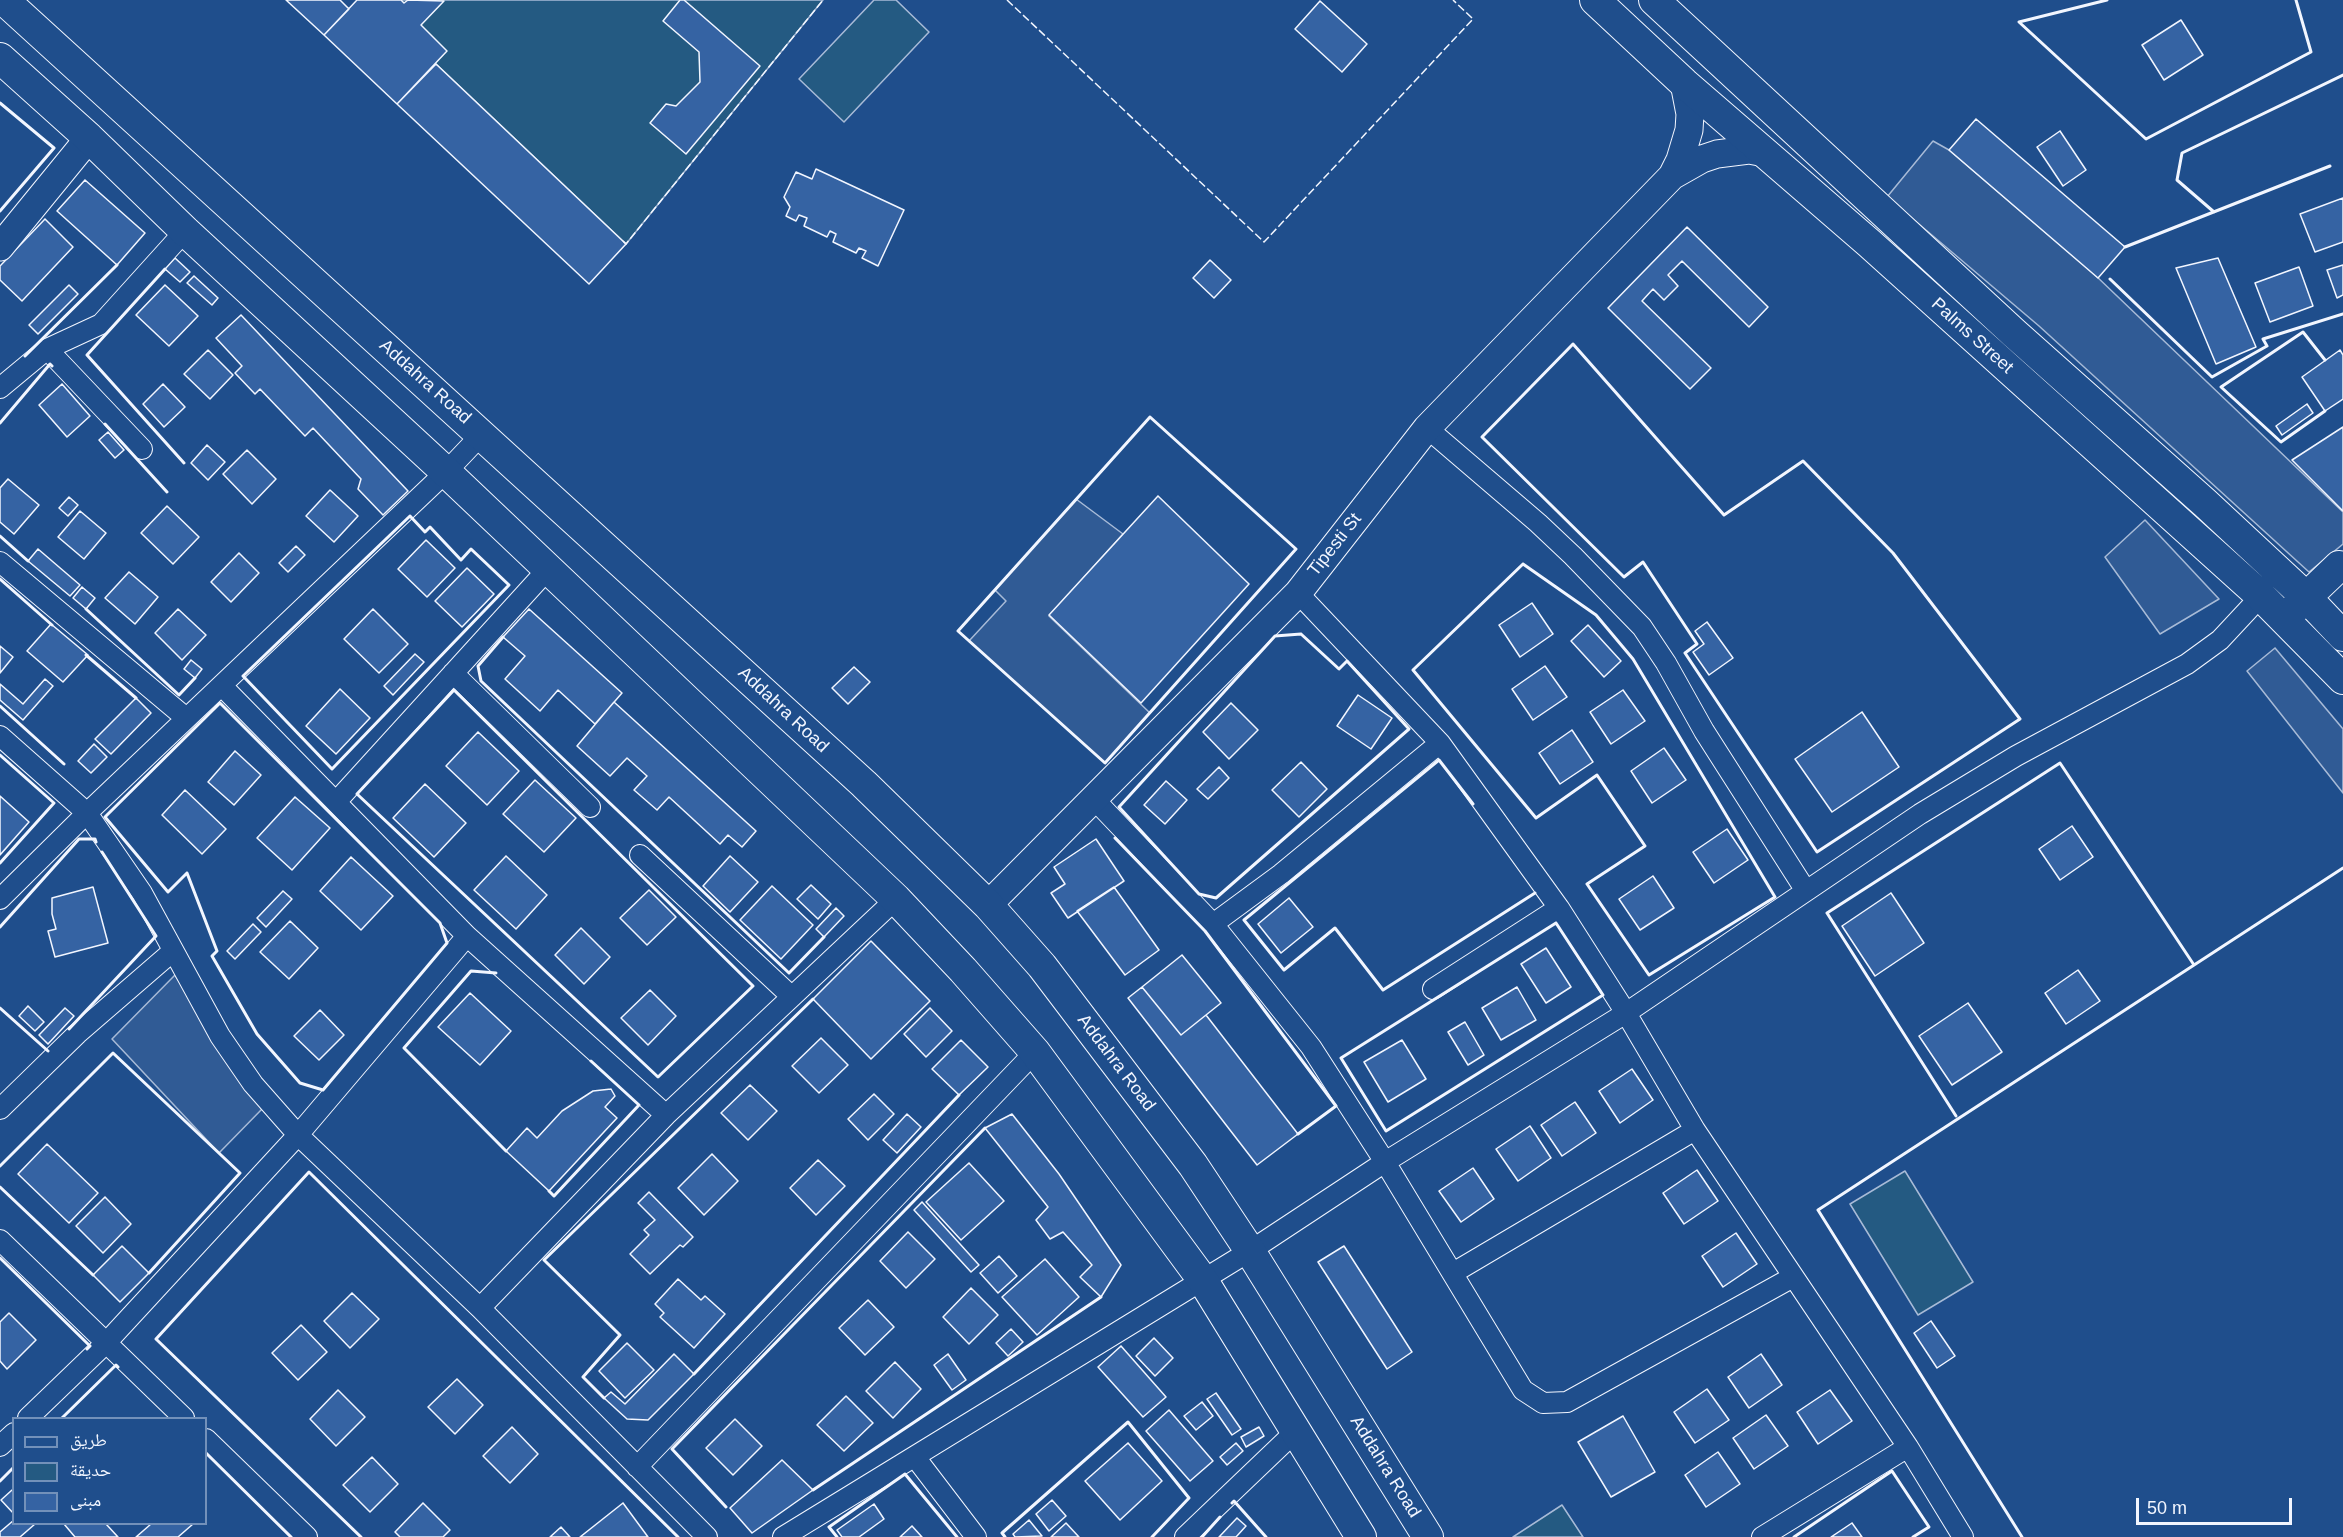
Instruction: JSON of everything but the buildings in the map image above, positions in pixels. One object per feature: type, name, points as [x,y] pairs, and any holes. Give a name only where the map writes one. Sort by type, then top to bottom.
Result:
[{"type":"main road","name":"Addahra Road","points":[[4,0],[864,784],[988,905],[1042,966],[1193,1165],[1250,1251],[1428,1537]]},
{"type":"main road","name":"Palms Street","points":[[1595,0],[1684,83],[1869,243],[2261,596],[2343,679]]},
{"type":"main road","name":"Palms Street","points":[[1654,0],[2014,333],[2306,597],[2343,636]]},
{"type":"main road","points":[[0,58],[89,138],[184,231],[446,472],[896,899],[963,970],[1035,1052],[1202,1279],[1361,1537]]},
{"type":"main road","points":[[1672,176],[1683,153],[1689,130],[1690,114],[1684,83]]},
{"type":"main road","points":[[0,247],[89,138]]},
{"type":"main road","points":[[1672,176],[1702,159],[1717,154],[1749,150],[1765,153]]},
{"type":"main road","name":"Tipesti St","points":[[988,905],[1298,593],[1427,428],[1672,176]]},
{"type":"main road","points":[[1869,243],[1892,218]]},
{"type":"main road","points":[[2284,619],[2339,566]]},
{"type":"street","points":[[0,388],[47,349],[101,324],[184,231]]},
{"type":"street","points":[[47,349],[142,449]]},
{"type":"street","points":[[1427,428],[1538,523],[1642,627],[1666,663],[1704,731],[1806,891]]},
{"type":"street","points":[[0,899],[186,718],[446,472],[482,434]]},
{"type":"street","points":[[0,561],[186,718]]},
{"type":"street","points":[[336,802],[548,569]]},
{"type":"street","points":[[1298,593],[1440,743],[1559,908],[1626,1013],[1695,1130],[1908,1447],[1963,1537]]},
{"type":"street","points":[[783,1537],[1250,1251],[1385,1162],[1626,1013],[1920,814],[2016,756],[2187,664],[2220,640],[2261,596]]},
{"type":"street","points":[[453,673],[590,807]]},
{"type":"street","points":[[222,686],[467,936],[666,1115]]},
{"type":"street","points":[[0,735],[87,813],[142,892],[220,1036],[253,1084],[298,1135],[480,1308],[707,1537]]},
{"type":"street","points":[[1214,924],[1281,874],[1440,743]]},
{"type":"street","points":[[1094,800],[1214,924],[1311,1047],[1385,1162],[1523,1390],[1543,1403],[1567,1402],[1793,1276]]},
{"type":"street","points":[[640,855],[791,996]]},
{"type":"street","points":[[480,1308],[666,1115],[896,899]]},
{"type":"street","points":[[1433,989],[1559,908]]},
{"type":"street","points":[[30,1417],[106,1343],[298,1135],[467,936]]},
{"type":"street","points":[[0,1108],[77,1034],[173,951]]},
{"type":"street","points":[[638,1467],[1035,1052]]},
{"type":"street","points":[[1453,1274],[1695,1130]]},
{"type":"street","points":[[0,1240],[182,1417]]},
{"type":"street","points":[[1185,1537],[1296,1431]]},
{"type":"street","points":[[0,1446],[12,1435]]},
{"type":"street","points":[[207,1440],[307,1537]]},
{"type":"street","points":[[1762,1537],[1908,1447]]},
{"type":"street","points":[[915,1457],[976,1537]]},
{"type":"green space","points":[[358,0],[823,0],[626,244],[436,64]]},
{"type":"green space","points":[[874,0],[896,0],[929,32],[844,122],[799,79]]},
{"type":"green space","points":[[1905,1171],[1973,1282],[1918,1315],[1850,1204]]},
{"type":"green space","points":[[1562,1505],[1583,1537],[1513,1537]]},
{"type":"shaded area","points":[[1933,141],[1949,150],[2094,274],[2343,512],[2343,544],[2309,572],[2039,326],[1887,197]]},
{"type":"shaded area","points":[[1076,499],[1123,534],[1049,616],[1150,713],[1105,763],[969,641],[1006,601],[995,590]]},
{"type":"shaded area","points":[[2145,520],[2219,599],[2160,634],[2105,557]]},
{"type":"shaded area","points":[[2275,648],[2343,729],[2343,793],[2247,671]]},
{"type":"shaded area","points":[[175,975],[262,1109],[219,1153],[112,1039]]},
{"type":"fence","points":[[623,241],[626,244],[823,0]]},
{"type":"fence","points":[[1007,0],[1264,242],[1473,19],[1453,0]]},
{"type":"wall","points":[[2107,0],[2019,22],[2146,139],[2311,52],[2296,0]]},
{"type":"wall","points":[[2214,212],[2177,180],[2182,153],[2343,75]]},
{"type":"wall","points":[[0,103],[54,148],[0,211]]},
{"type":"wall","points":[[2125,247],[2330,166]]},
{"type":"wall","points":[[25,356],[117,265]]},
{"type":"wall","points":[[165,269],[87,355],[184,463]]},
{"type":"wall","points":[[2110,279],[2212,377],[2267,346],[2263,339],[2343,314]]},
{"type":"wall","points":[[2325,360],[2303,332],[2221,387],[2281,442],[2325,411]]},
{"type":"wall","points":[[1573,344],[1724,515],[1803,461],[1893,553],[2020,719],[1817,852],[1685,653],[1697,644],[1643,562],[1624,577],[1482,437],[1573,344]]},
{"type":"wall","points":[[0,423],[50,364],[52,366]]},
{"type":"wall","points":[[1150,417],[1296,549],[1105,763],[958,631],[1150,417]]},
{"type":"wall","points":[[105,424],[167,492]]},
{"type":"wall","points":[[410,516],[425,532],[430,527],[461,560],[471,549],[509,585],[332,769],[243,676],[410,516]]},
{"type":"wall","points":[[0,536],[28,561]]},
{"type":"wall","points":[[1523,564],[1596,615],[1633,659],[1775,897],[1649,975],[1587,884],[1645,846],[1597,775],[1536,818],[1413,670],[1523,564]]},
{"type":"wall","points":[[0,579],[52,625]]},
{"type":"wall","points":[[86,609],[179,695],[195,678]]},
{"type":"wall","points":[[1301,634],[1339,669],[1347,661],[1409,729],[1216,898],[1199,894],[1119,807],[1275,636],[1301,634]]},
{"type":"wall","points":[[503,637],[478,666],[481,681],[789,973],[824,937]]},
{"type":"wall","points":[[86,655],[136,698]]},
{"type":"wall","points":[[454,690],[753,986],[658,1077],[357,794],[454,690]]},
{"type":"wall","points":[[220,703],[440,923],[447,943],[323,1090],[300,1083],[257,1034],[212,956],[217,951],[187,873],[168,892],[105,817],[220,703]]},
{"type":"wall","points":[[0,706],[64,764]]},
{"type":"wall","points":[[0,755],[54,803],[0,863]]},
{"type":"wall","points":[[1473,804],[1439,760],[1244,920],[1284,970],[1335,928],[1383,990],[1535,893]]},
{"type":"wall","points":[[1956,1116],[1827,913],[2060,763],[2194,965]]},
{"type":"wall","points":[[1115,838],[1205,931],[1336,1106],[1298,1134]]},
{"type":"wall","points":[[0,927],[79,839],[95,839],[96,842]]},
{"type":"wall","points":[[69,1029],[156,936],[102,852]]},
{"type":"wall","points":[[2022,1537],[1818,1210],[2343,868]]},
{"type":"wall","points":[[1556,923],[1603,995],[1386,1131],[1341,1058],[1556,923]]},
{"type":"wall","points":[[496,973],[471,971],[404,1048],[506,1151]]},
{"type":"wall","points":[[604,1398],[583,1377],[620,1335],[544,1260],[813,999]]},
{"type":"wall","points":[[0,1008],[48,1051]]},
{"type":"wall","points":[[0,1166],[113,1053],[240,1173],[149,1273]]},
{"type":"wall","points":[[549,1191],[554,1196],[639,1105],[591,1061]]},
{"type":"wall","points":[[694,1374],[959,1095]]},
{"type":"wall","points":[[726,1507],[672,1449],[985,1128]]},
{"type":"wall","points":[[361,1537],[156,1339],[309,1172],[678,1537]]},
{"type":"wall","points":[[0,1187],[93,1275]]},
{"type":"wall","points":[[0,1258],[90,1346],[87,1349]]},
{"type":"wall","points":[[813,1490],[1101,1297]]},
{"type":"wall","points":[[63,1417],[116,1365],[118,1367]]},
{"type":"wall","points":[[1005,1537],[1002,1533],[1128,1422],[1189,1498],[1152,1537]]},
{"type":"wall","points":[[207,1454],[291,1537]]},
{"type":"wall","points":[[0,1481],[12,1469]]},
{"type":"wall","points":[[1794,1537],[1892,1471],[1929,1527],[1913,1537]]},
{"type":"wall","points":[[837,1537],[829,1527],[905,1474],[957,1537]]},
{"type":"wall","points":[[1232,1503],[1234,1501],[1266,1537]]},
{"type":"wall","points":[[1202,1537],[1220,1517]]}]
